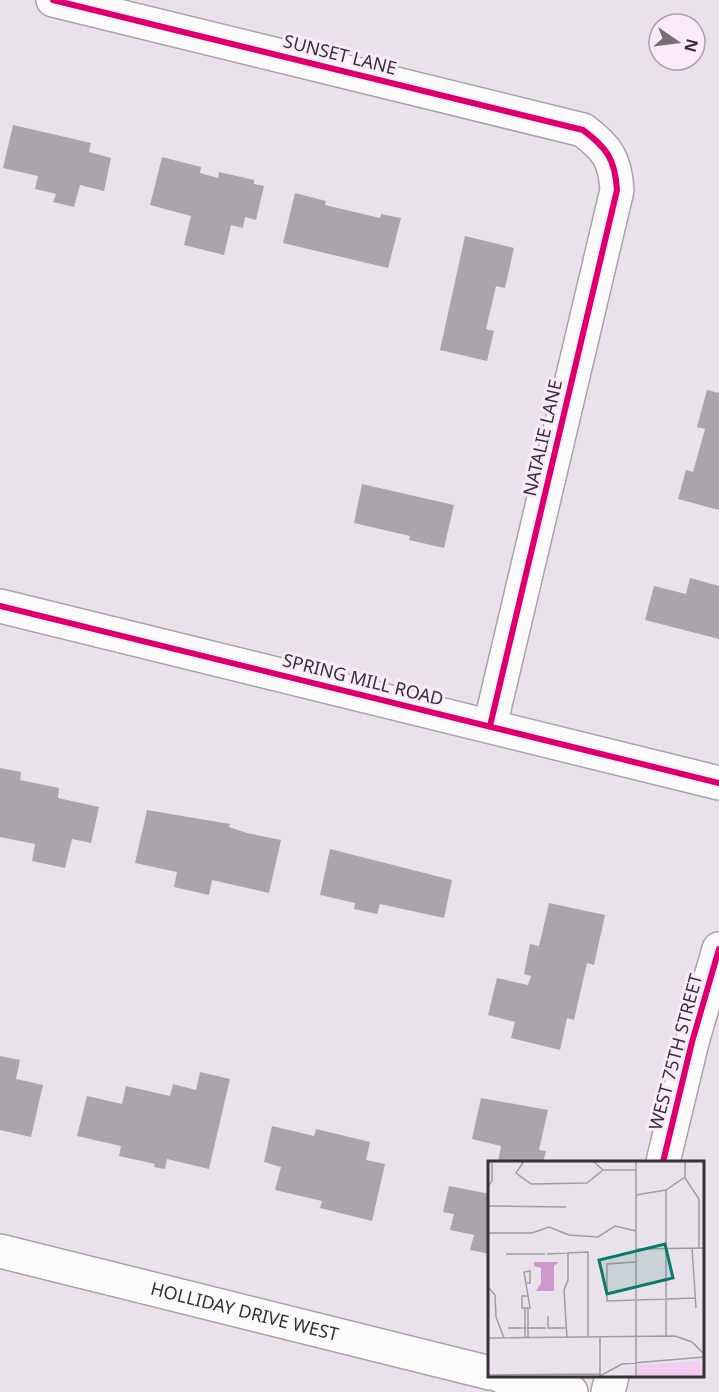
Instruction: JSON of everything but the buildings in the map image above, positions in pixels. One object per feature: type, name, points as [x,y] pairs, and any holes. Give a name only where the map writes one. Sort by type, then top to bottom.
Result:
[{"type":"street","name":"SUNSET LANE","points":[[53,0],[583,130],[604,146],[610,157]]},
{"type":"street","name":"NATALIE LANE","points":[[490,726],[617,190],[616,170],[610,157]]},
{"type":"street","name":"SPRING MILL ROAD","points":[[0,606],[719,783]]},
{"type":"street","name":"WEST 75TH STREET","points":[[663,1161],[692,1042],[719,949]]},
{"type":"street","name":"HOLLIDAY DRIVE WEST","points":[[0,1251],[488,1372]]},
{"type":"street","points":[[505,1377],[571,1392]]},
{"type":"street","points":[[608,1392],[612,1377]]},
{"type":"cycle path","points":[[53,0],[583,130],[608,155],[612,162],[617,190],[490,726]]},
{"type":"cycle path","points":[[0,606],[719,783]]},
{"type":"cycle path","points":[[663,1161],[692,1042],[719,949]]}]
